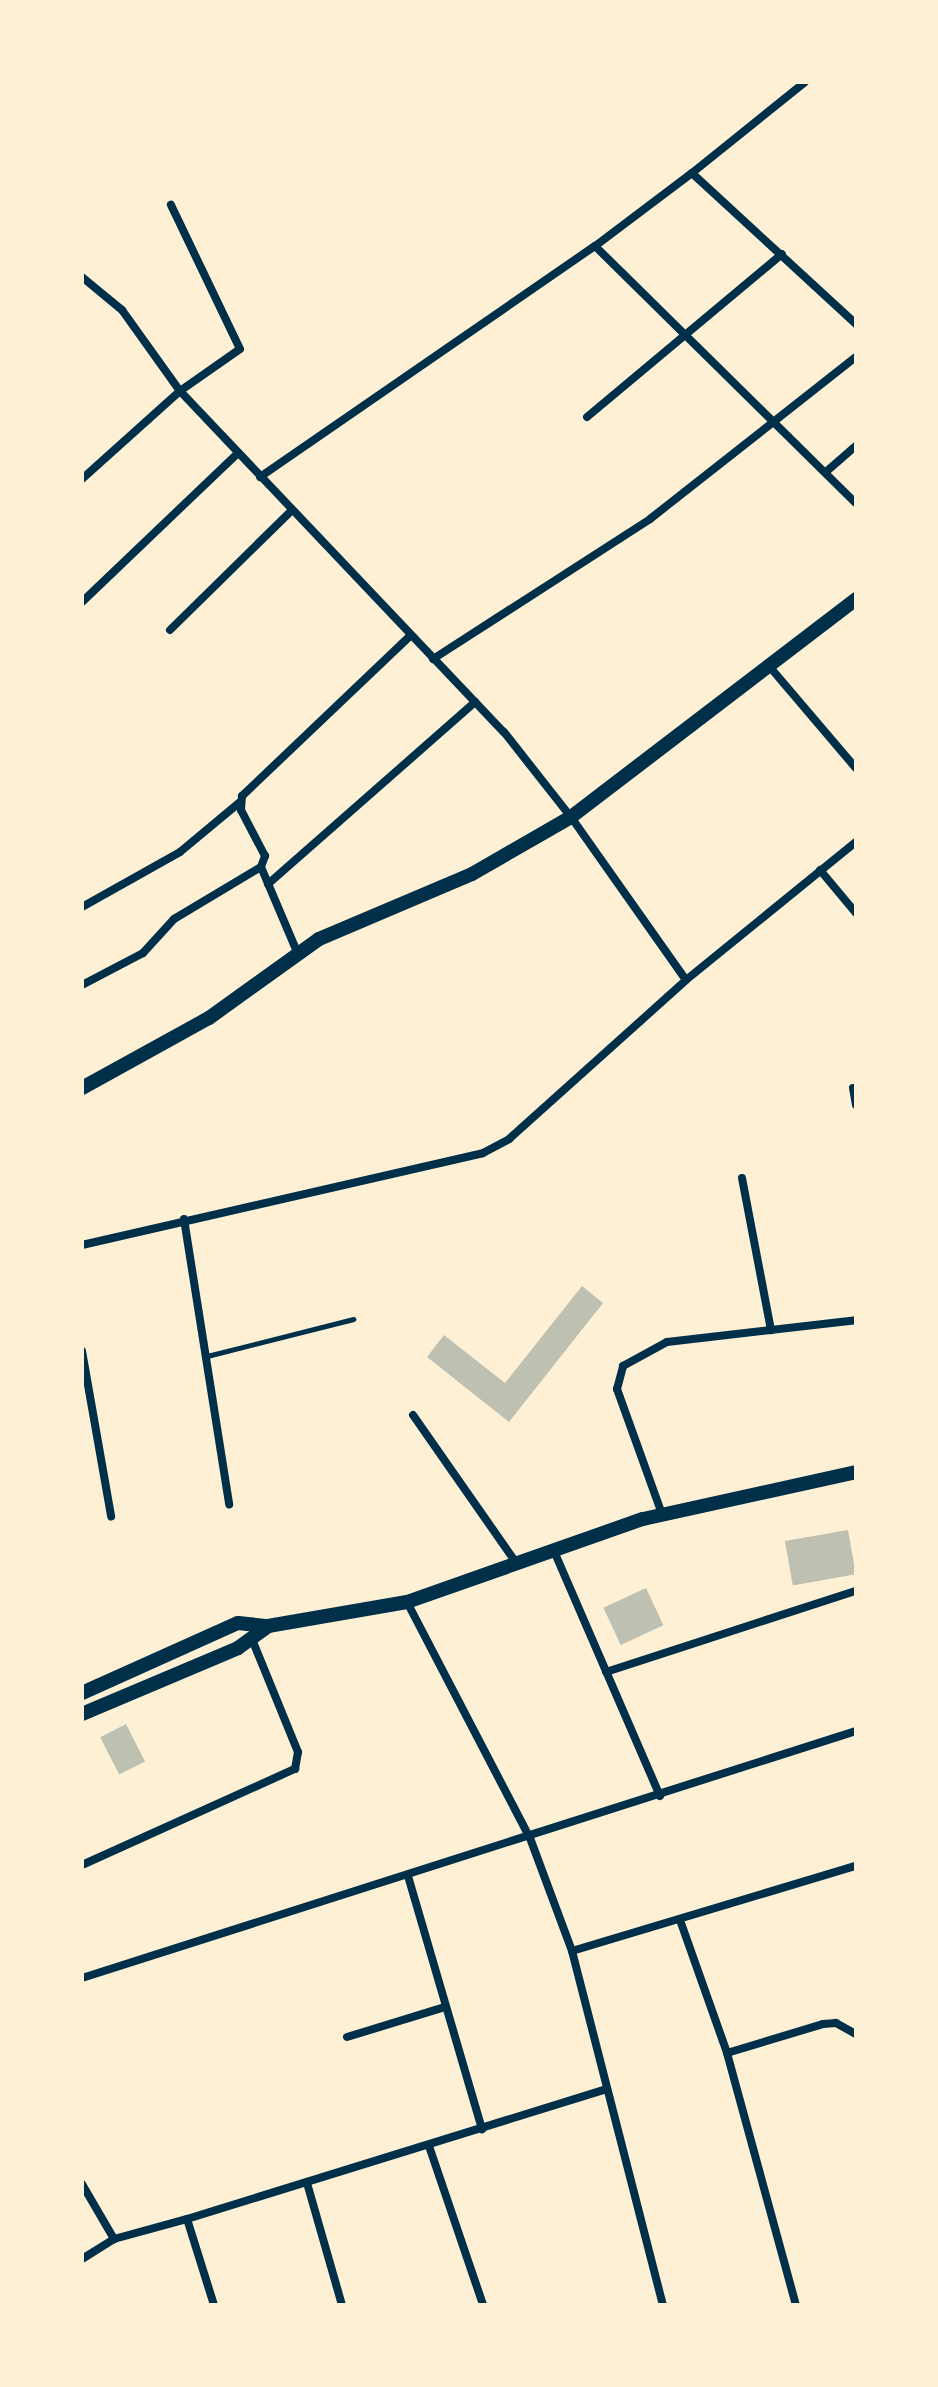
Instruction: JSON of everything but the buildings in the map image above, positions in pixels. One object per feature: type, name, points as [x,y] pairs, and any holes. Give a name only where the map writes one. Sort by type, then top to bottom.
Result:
[{"type":"street","points":[[260,477],[595,246],[805,82]]},
{"type":"street","points":[[692,173],[856,324]]},
{"type":"street","points":[[82,479],[180,391],[241,345],[171,205]]},
{"type":"street","points":[[595,246],[681,335],[827,471],[856,503]]},
{"type":"street","points":[[587,417],[681,335],[782,254]]},
{"type":"street","points":[[82,277],[122,310],[180,391],[475,702],[571,817],[686,980]]},
{"type":"street","points":[[433,659],[650,519],[856,357]]},
{"type":"street","points":[[827,471],[856,446]]},
{"type":"street","points":[[82,602],[238,453]]},
{"type":"street","points":[[170,630],[291,511]]},
{"type":"street","points":[[82,1088],[209,1018],[297,952],[472,874],[571,817],[854,604]]},
{"type":"street","points":[[82,907],[180,852],[240,802],[410,636]]},
{"type":"street","points":[[769,666],[855,767]]},
{"type":"street","points":[[268,884],[475,702]]},
{"type":"street","points":[[240,802],[263,849],[261,867],[297,952]]},
{"type":"street","points":[[82,1245],[184,1219],[483,1153],[535,1119],[686,980],[856,842]]},
{"type":"street","points":[[82,985],[143,953],[174,919],[261,867]]},
{"type":"street","points":[[820,870],[856,913]]},
{"type":"street","points":[[853,1088],[856,1105]]},
{"type":"street","points":[[742,1178],[771,1330]]},
{"type":"street","points":[[184,1219],[229,1504]]},
{"type":"street","points":[[662,1514],[617,1389],[618,1374],[650,1347],[856,1320]]},
{"type":"street","points":[[82,1351],[85,1392],[111,1516]]},
{"type":"street","points":[[413,1415],[517,1564]]},
{"type":"street","points":[[82,1693],[238,1623],[268,1626],[407,1602],[662,1514],[856,1472]]},
{"type":"street","points":[[554,1551],[660,1796]]},
{"type":"street","points":[[606,1672],[856,1591]]},
{"type":"street","points":[[407,1602],[530,1838],[572,1951],[663,2305]]},
{"type":"street","points":[[82,1714],[252,1639],[268,1626]]},
{"type":"street","points":[[82,1865],[298,1765],[298,1752],[252,1639]]},
{"type":"street","points":[[82,1966],[85,1977],[530,1838],[856,1731]]},
{"type":"street","points":[[572,1951],[856,1866]]},
{"type":"street","points":[[408,1876],[482,2129]]},
{"type":"street","points":[[680,1920],[727,2053],[796,2305]]},
{"type":"street","points":[[347,2037],[445,2007]]},
{"type":"street","points":[[727,2053],[823,2024],[836,2023],[856,2034]]},
{"type":"street","points":[[82,2259],[114,2239],[429,2146],[606,2089]]},
{"type":"street","points":[[429,2146],[483,2305]]},
{"type":"street","points":[[307,2183],[342,2305]]},
{"type":"street","points":[[82,2184],[114,2239]]},
{"type":"street","points":[[187,2219],[214,2305]]},
{"type":"lane","points":[[207,1356],[353,1319]]}]
